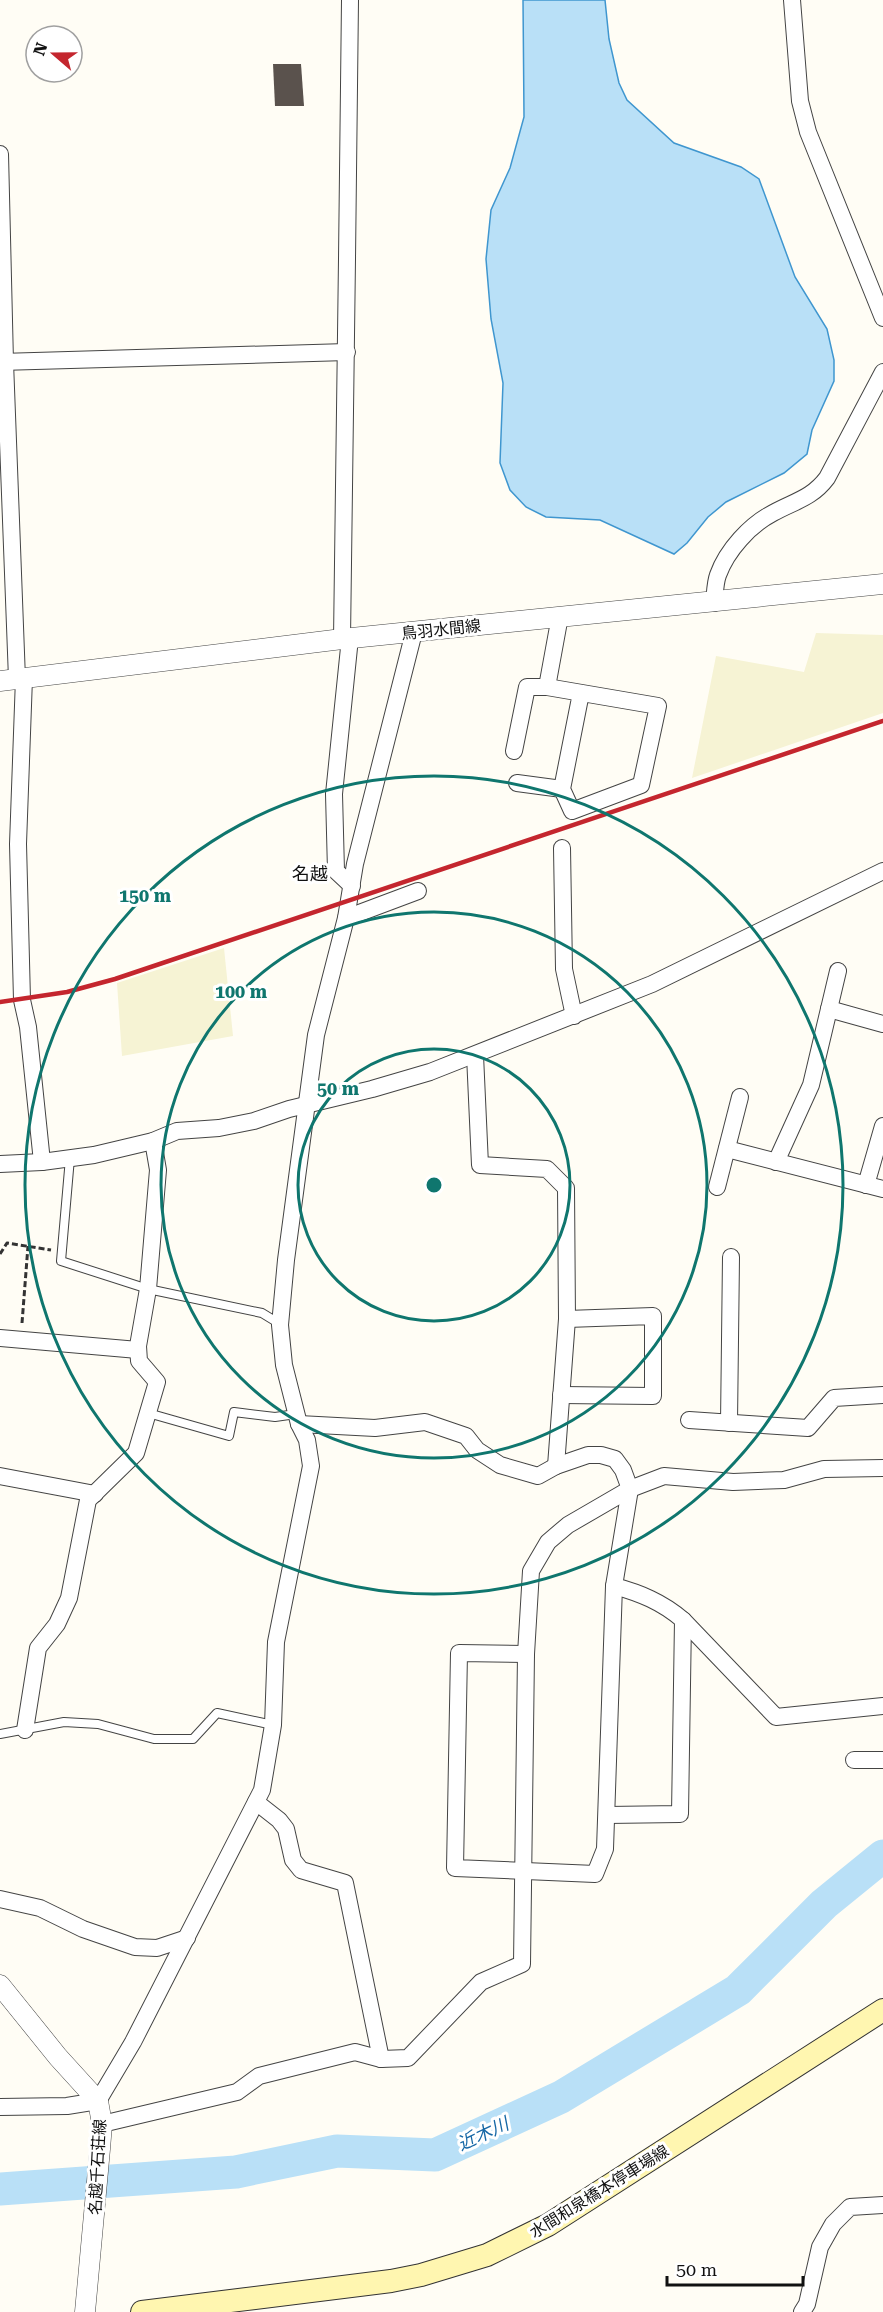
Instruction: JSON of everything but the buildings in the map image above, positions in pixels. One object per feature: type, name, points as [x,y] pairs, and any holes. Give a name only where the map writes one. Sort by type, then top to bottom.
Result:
[{"type":"main road","name":"水間和泉橋本停車場線","points":[[142,2312],[391,2281],[438,2271],[487,2255],[548,2225],[883,2010]]},
{"type":"street","points":[[350,0],[346,285],[346,639],[334,794],[336,871],[352,886]]},
{"type":"street","points":[[792,0],[800,101],[805,122],[883,318]]},
{"type":"street","points":[[0,154],[3,362],[22,1000],[28,1028],[42,1162]]},
{"type":"street","points":[[3,362],[347,352]]},
{"type":"street","points":[[714,603],[718,576],[726,559],[744,536],[771,514],[817,491],[827,478],[883,372]]},
{"type":"street","name":"鳥羽水間線","points":[[14,679],[346,639],[883,584]]},
{"type":"street","points":[[547,687],[560,616]]},
{"type":"street","points":[[0,2107],[67,2106],[98,2101],[133,2042],[262,1790],[273,1725],[276,1642],[311,1466],[307,1440],[298,1419],[284,1365],[280,1325],[286,1260],[316,1035],[345,918],[358,853],[414,632]]},
{"type":"street","points":[[514,751],[526,687],[547,687],[658,706],[641,785],[572,811],[562,789],[581,693]]},
{"type":"street","points":[[517,783],[562,789]]},
{"type":"street","points":[[562,848],[564,969],[574,1016]]},
{"type":"street","points":[[0,1164],[42,1162],[94,1155],[153,1140],[177,1131],[219,1128],[254,1121],[289,1109],[421,1075],[652,984],[883,871]]},
{"type":"street","points":[[345,918],[418,891]]},
{"type":"street","points":[[776,1162],[811,1085],[838,971]]},
{"type":"street","points":[[829,1009],[883,1024]]},
{"type":"street","points":[[475,1055],[480,1165],[547,1169],[566,1188],[567,1318],[556,1466]]},
{"type":"street","points":[[717,1187],[740,1097]]},
{"type":"street","points":[[727,1149],[875,1187],[883,1126]]},
{"type":"street","points":[[26,1730],[38,1648],[57,1623],[69,1598],[88,1500],[136,1453],[157,1382],[139,1360],[138,1350],[148,1288],[158,1170],[153,1140]]},
{"type":"street","points":[[729,1423],[731,1257]]},
{"type":"street","points":[[561,1395],[653,1396],[653,1317],[567,1318]]},
{"type":"street","points":[[0,1338],[138,1350]]},
{"type":"street","points":[[689,1420],[808,1428],[834,1398],[883,1395]]},
{"type":"street","points":[[298,1419],[375,1428],[425,1422],[466,1436],[477,1450],[500,1465],[538,1476],[556,1466],[588,1455],[601,1455],[615,1459],[623,1470],[630,1489],[614,1586],[606,1849],[595,1874],[455,1868],[459,1653],[526,1654]]},
{"type":"street","points":[[102,2124],[237,2092],[259,2076],[355,2052],[381,2059],[408,2058],[481,1982],[522,1964],[526,1654],[531,1571],[548,1542],[568,1525],[630,1489],[664,1476],[743,1482],[784,1480],[824,1469],[883,1468]]},
{"type":"street","points":[[0,1476],[95,1494]]},
{"type":"street","points":[[614,1586],[636,1592],[666,1606],[683,1620],[776,1717],[883,1706]]},
{"type":"street","points":[[607,1815],[680,1814],[683,1620]]},
{"type":"street","points":[[854,1760],[883,1760]]},
{"type":"street","points":[[256,1802],[279,1820],[286,1829],[292,1860],[301,1870],[345,1883],[381,2059]]},
{"type":"street","points":[[0,1899],[40,1908],[83,1929],[135,1947],[157,1948],[187,1938]]},
{"type":"street","name":"名越千石荘線","points":[[0,1985],[58,2057],[98,2101],[102,2124],[85,2312]]},
{"type":"street","points":[[802,2312],[807,2304],[820,2247],[832,2224],[849,2207],[883,2205]]},
{"type":"lane","points":[[70,1158],[60,1261],[148,1288],[262,1313],[280,1325]]},
{"type":"lane","points":[[148,1413],[229,1436],[234,1412],[298,1419]]},
{"type":"lane","points":[[0,1734],[64,1722],[98,1724],[154,1739],[193,1739],[218,1713],[273,1725]]},
{"type":"path","points":[[0,1254],[7,1243],[61,1252]]},
{"type":"path","points":[[21,1340],[28,1246]]},
{"type":"shaded area","points":[[816,633],[883,635],[883,713],[692,778],[716,656],[804,672]]},
{"type":"shaded area","points":[[224,948],[233,1036],[122,1056],[117,983]]},
{"type":"water","points":[[523,0],[605,0],[609,39],[619,83],[627,100],[674,143],[741,167],[759,179],[795,277],[827,329],[834,360],[834,381],[812,430],[807,454],[784,473],[726,502],[708,517],[687,543],[674,554],[600,520],[546,517],[526,507],[510,490],[500,463],[503,383],[491,319],[486,259],[491,210],[510,168],[524,117]]},
{"type":"waterway","name":"近木川","points":[[0,2189],[236,2172],[337,2151],[435,2155],[561,2097],[738,1990],[824,1904],[883,1856]]},
{"type":"railway","points":[[0,1002],[67,992],[115,979],[883,721]]},
{"type":"district","name":"名越","points":[[310,874]]}]
